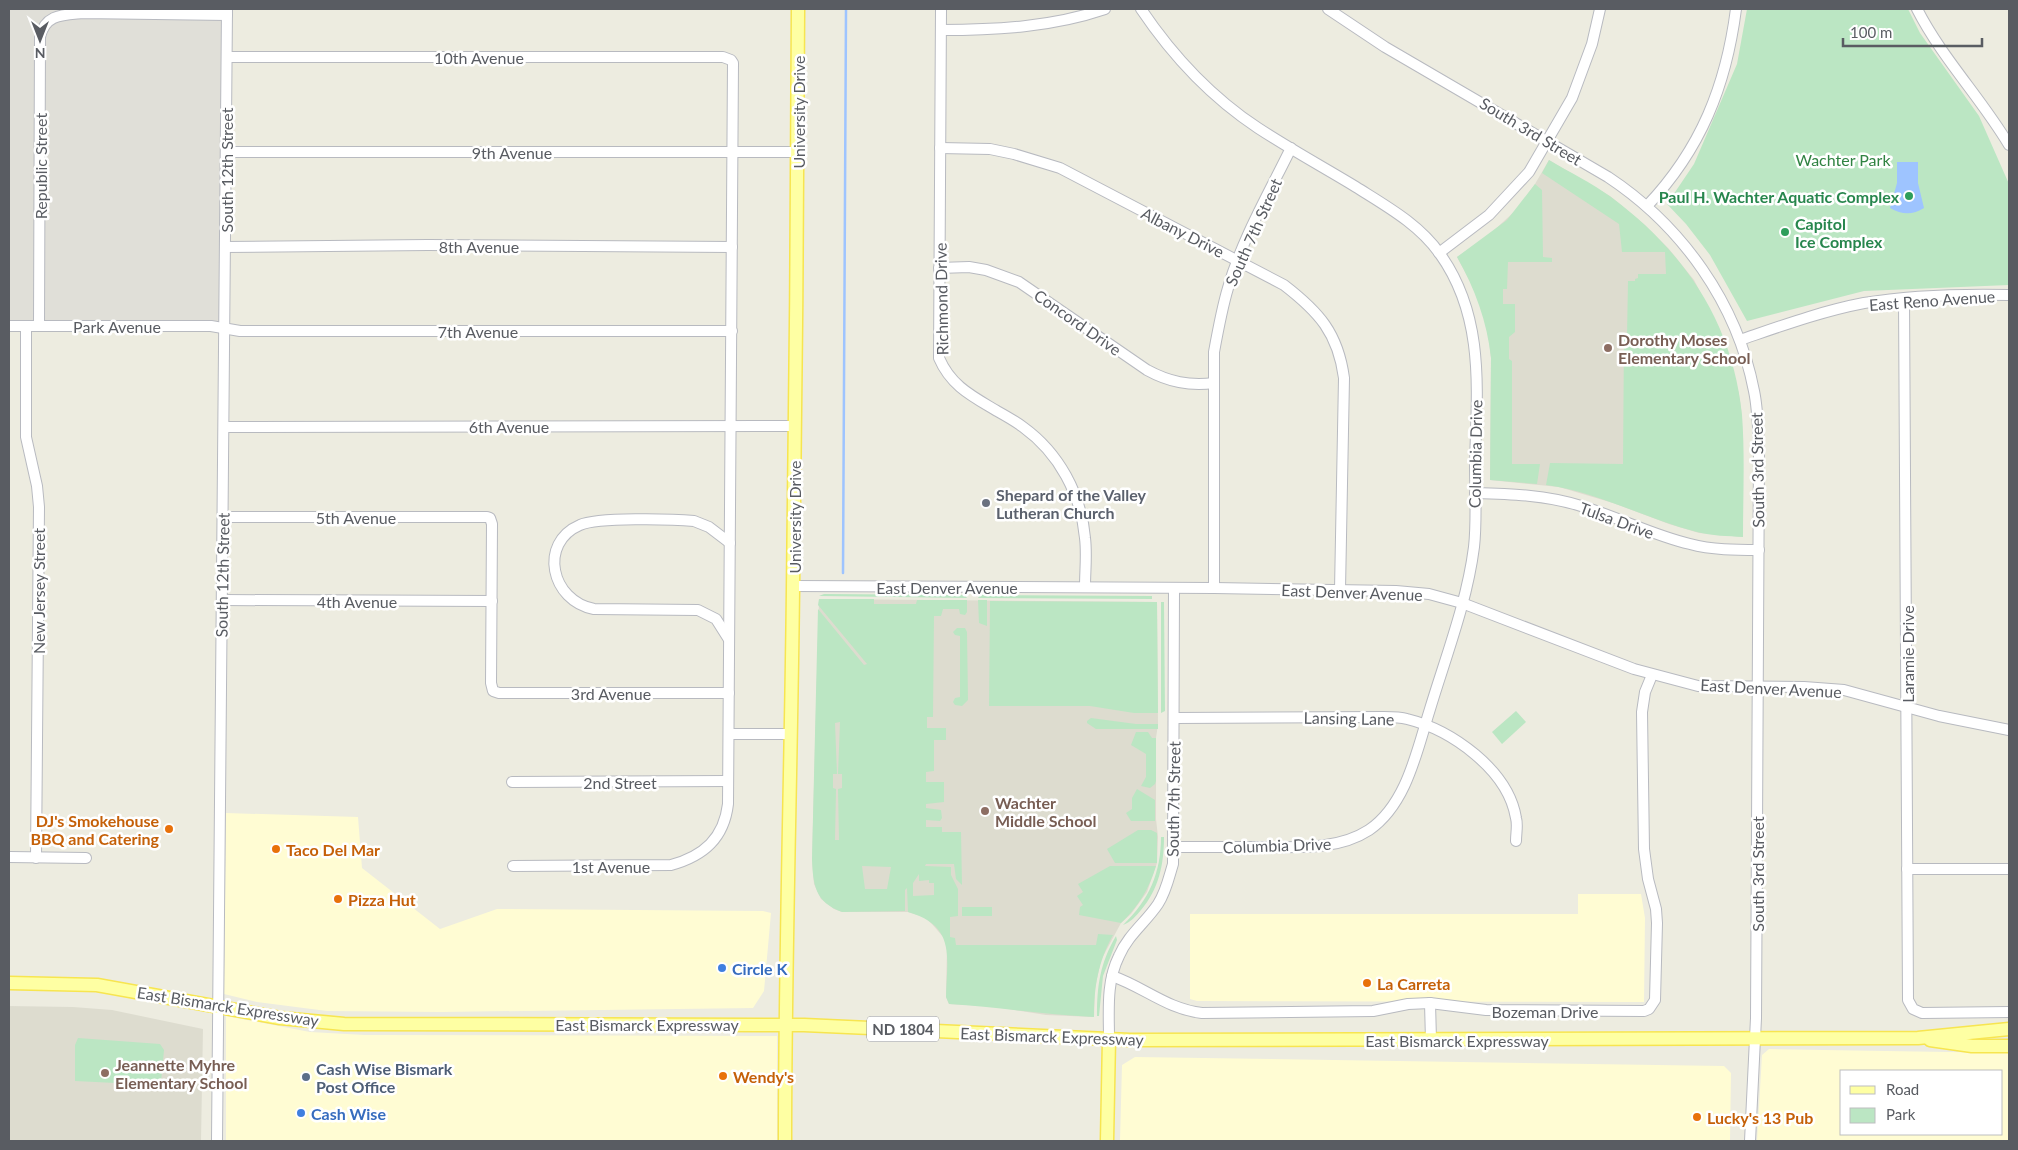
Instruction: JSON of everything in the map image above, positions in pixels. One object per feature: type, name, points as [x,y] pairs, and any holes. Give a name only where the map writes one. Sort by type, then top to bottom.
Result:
[{"type":"main road","name":"University Drive","points":[[785,1141],[786,933],[790,851],[798,9]]},
{"type":"main road","name":"East Bismarck Expressway","points":[[9,983],[97,985],[294,1020],[351,1024],[785,1025],[1109,1039],[1431,1040],[1918,1038],[2009,1029]]},
{"type":"main road","name":"East Bismarck Expressway","points":[[1918,1038],[1961,1045],[2009,1046]]},
{"type":"main road","name":"South 7th Street","points":[[1108,1141],[1109,1039]]},
{"type":"street","name":"Richmond Drive","points":[[941,9],[940,358],[951,380],[1023,427],[1050,452],[1061,467],[1074,492],[1082,518],[1086,540],[1085,587]]},
{"type":"street","points":[[941,30],[1032,26],[1105,9]]},
{"type":"street","name":"Columbia Drive","points":[[1141,9],[1164,42],[1222,100],[1258,128],[1396,212],[1418,230],[1439,253],[1462,295],[1476,348],[1477,368],[1474,546],[1462,603],[1425,725],[1406,782],[1387,815],[1369,830],[1351,840],[1332,844],[1306,847],[1174,847]]},
{"type":"street","name":"South 3rd Street","points":[[1328,9],[1385,47],[1608,177],[1647,206],[1684,244],[1704,272],[1724,304],[1740,340],[1750,374],[1757,412],[1759,550],[1757,962],[1750,1141]]},
{"type":"street","points":[[1439,253],[1489,215],[1529,172],[1572,98],[1592,44],[1600,9]]},
{"type":"street","points":[[1647,206],[1680,167],[1706,120],[1725,69],[1736,9]]},
{"type":"street","points":[[1917,9],[1928,29],[1997,125],[2009,145]]},
{"type":"street","name":"Republic Street","points":[[39,326],[40,37],[42,29],[49,20],[59,15],[82,13],[227,12]]},
{"type":"street","name":"South 12th Street","points":[[217,1141],[227,12]]},
{"type":"street","name":"10th Avenue","points":[[227,57],[723,57],[731,60],[734,67],[733,152]]},
{"type":"street","name":"Albany Drive","points":[[940,148],[990,149],[1014,154],[1052,166],[1284,285],[1301,298],[1323,320],[1338,348],[1344,378],[1340,590]]},
{"type":"street","name":"South 7th Street","points":[[1214,588],[1214,352],[1228,287],[1237,260],[1291,148]]},
{"type":"street","name":"9th Avenue","points":[[226,152],[797,152]]},
{"type":"street","points":[[728,781],[733,152]]},
{"type":"street","name":"8th Avenue","points":[[225,247],[418,245],[732,247]]},
{"type":"street","name":"Concord Drive","points":[[939,268],[969,268],[1003,275],[1026,286],[1146,370],[1159,377],[1186,384],[1214,383]]},
{"type":"street","name":"East Reno Avenue","points":[[1740,340],[1802,319],[1864,303],[1970,294],[2009,295]]},
{"type":"street","name":"Laramie Drive","points":[[1904,299],[1908,1000],[1913,1009],[1922,1013],[2009,1012]]},
{"type":"street","name":"Park Avenue","points":[[9,326],[211,326],[225,329]]},
{"type":"street","name":"New Jersey Street","points":[[26,326],[26,437],[37,486],[39,507],[36,858]]},
{"type":"street","name":"7th Avenue","points":[[225,329],[240,331],[732,331]]},
{"type":"street","name":"6th Avenue","points":[[224,426],[794,426]]},
{"type":"street","name":"Tulsa Drive","points":[[1475,493],[1523,495],[1552,499],[1580,506],[1691,545],[1718,549],[1759,550]]},
{"type":"street","name":"5th Avenue","points":[[223,518],[490,518],[492,524],[492,601]]},
{"type":"street","points":[[729,641],[716,619],[698,610],[594,609],[580,605],[574,602],[563,590],[556,575],[555,566],[557,550],[566,535],[572,528],[588,522],[694,521],[709,528],[730,544]]},
{"type":"street","name":"East Denver Avenue","points":[[793,586],[1214,588],[1396,591],[1428,594],[1462,603],[1652,675],[1698,686],[1804,687],[1844,690],[1939,716],[2009,730]]},
{"type":"street","name":"South 7th Street","points":[[1109,1039],[1108,1002],[1112,976],[1123,947],[1160,902],[1170,875],[1174,847],[1174,588]]},
{"type":"street","name":"4th Avenue","points":[[222,600],[492,601]]},
{"type":"street","name":"3rd Avenue","points":[[492,601],[491,684],[493,691],[499,693],[729,693]]},
{"type":"street","name":"Bozeman Drive","points":[[1112,976],[1127,981],[1150,995],[1186,1011],[1202,1013],[1373,1011],[1408,1004],[1430,1003],[1486,1010],[1644,1011],[1653,1005],[1655,1000],[1657,923],[1644,848],[1642,712],[1645,692],[1652,675]]},
{"type":"street","name":"Lansing Lane","points":[[1174,718],[1384,717],[1406,719],[1425,725],[1461,743],[1491,769],[1510,797],[1516,818],[1516,841]]},
{"type":"street","points":[[729,734],[791,734]]},
{"type":"street","name":"2nd Street","points":[[512,782],[728,781]]},
{"type":"street","name":"1st Avenue","points":[[513,866],[661,866],[681,862],[705,850],[717,838],[725,821],[728,804],[728,781]]},
{"type":"street","points":[[9,857],[86,858]]},
{"type":"street","points":[[1907,869],[2009,869]]},
{"type":"street","points":[[1430,1003],[1431,1040]]},
{"type":"shaded area","points":[[9,9],[222,9],[221,321],[9,320]]},
{"type":"shaded area","name":"Dorothy Moses Elementary School","points":[[1549,160],[1610,196],[1645,225],[1669,249],[1694,280],[1720,330],[1739,394],[1742,416],[1743,537],[1699,533],[1613,503],[1559,487],[1490,480],[1491,358],[1489,340],[1483,314],[1472,285],[1457,257],[1489,235],[1517,209]]},
{"type":"shaded area","name":"Wachter Middle School","points":[[819,599],[1157,602],[1157,863],[1147,892],[1131,914],[1121,923],[1101,960],[1095,988],[1094,1017],[1046,1015],[990,1006],[949,1004],[946,997],[947,948],[944,938],[924,917],[908,912],[842,912],[834,909],[821,899],[814,884],[812,859]]},
{"type":"shaded area","points":[[226,813],[358,817],[362,868],[440,929],[497,909],[763,911],[771,913],[764,991],[753,1008],[441,1012],[327,1011],[257,1002],[224,994]]},
{"type":"shaded area","points":[[1578,894],[1641,894],[1645,918],[1644,1002],[1197,1001],[1190,999],[1190,914],[1578,914]]},
{"type":"shaded area","name":"Jeannette Myhre Elementary School","points":[[9,1006],[112,1010],[203,1029],[201,1141],[9,1141]]},
{"type":"shaded area","points":[[226,1016],[310,1032],[365,1035],[777,1036],[777,1141],[226,1141]]},
{"type":"shaded area","points":[[1769,1049],[2009,1053],[2009,1141],[1757,1141],[1762,1055]]},
{"type":"shaded area","points":[[1135,1057],[1724,1066],[1731,1073],[1730,1141],[1120,1141],[1122,1065]]},
{"type":"green space","name":"Wachter Park","points":[[1747,9],[1908,9],[1920,33],[1979,116],[2009,184],[2009,285],[1864,291],[1747,321],[1710,255],[1686,224],[1667,204],[1694,164],[1737,64]]},
{"type":"green space","points":[[1549,160],[1604,192],[1637,218],[1682,265],[1701,292],[1716,320],[1728,350],[1737,381],[1742,415],[1744,461],[1743,537],[1714,535],[1678,527],[1584,493],[1546,485],[1550,463],[1623,464],[1624,336],[1627,336],[1628,281],[1635,281],[1638,278],[1638,274],[1666,274],[1665,252],[1622,252],[1619,224],[1542,173]]},
{"type":"green space","points":[[1535,184],[1542,190],[1543,257],[1552,258],[1552,262],[1508,262],[1507,289],[1503,289],[1503,304],[1515,304],[1515,332],[1509,337],[1509,359],[1512,361],[1512,464],[1540,464],[1537,484],[1490,480],[1491,358],[1489,344],[1479,306],[1457,257],[1507,220]]},
{"type":"green space","points":[[824,594],[965,595],[967,598],[819,596]]},
{"type":"green space","points":[[980,595],[1152,596],[1152,599],[978,598]]},
{"type":"green space","points":[[819,599],[874,599],[874,604],[916,604],[917,600],[967,600],[967,612],[965,615],[960,614],[959,609],[943,609],[941,616],[934,616],[933,717],[927,717],[927,728],[946,728],[946,740],[934,740],[934,771],[926,772],[926,782],[944,782],[944,802],[926,804],[926,808],[941,810],[942,818],[940,821],[926,820],[926,827],[942,827],[942,832],[961,832],[962,885],[956,879],[954,864],[926,864],[925,866],[951,867],[951,875],[958,889],[958,916],[950,917],[950,937],[955,938],[956,945],[1096,945],[1098,934],[1113,935],[1100,965],[1095,995],[1094,1017],[949,1004],[946,997],[947,956],[945,944],[941,934],[934,925],[908,912],[907,888],[905,890],[905,911],[842,912],[833,908],[821,898],[813,877],[812,859],[818,609],[864,665],[867,664],[818,605]],"holes":[[[840,722],[838,774],[842,774],[842,788],[838,789],[839,840],[835,840],[836,789],[833,788],[833,774],[837,774],[835,723]],[[862,866],[891,867],[887,889],[865,889]],[[919,874],[919,881],[929,880],[929,883],[934,883],[934,895],[913,896],[913,883]]]},
{"type":"green space","points":[[978,600],[987,600],[987,626],[979,623]]},
{"type":"green space","points":[[990,601],[1157,602],[1158,713],[1134,713],[1090,706],[989,706]]},
{"type":"green space","points":[[1161,602],[1164,602],[1165,711],[1161,713]]},
{"type":"green space","points":[[957,628],[965,628],[967,632],[968,700],[962,706],[955,705],[953,702],[955,698],[960,697],[960,636],[955,635],[953,632]]},
{"type":"green space","points":[[1516,711],[1526,722],[1502,744],[1492,732]]},
{"type":"green space","points":[[1091,718],[1136,724],[1158,724],[1158,729],[1096,729],[1087,723]]},
{"type":"green space","points":[[1136,732],[1148,732],[1152,738],[1156,738],[1156,781],[1150,788],[1141,786],[1146,777],[1146,754],[1131,745]]},
{"type":"green space","points":[[1137,789],[1155,800],[1155,821],[1131,821],[1126,813],[1132,809],[1132,798]]},
{"type":"green space","points":[[1138,830],[1151,830],[1157,833],[1157,863],[1115,863],[1107,849]]},
{"type":"green space","points":[[1161,837],[1164,837],[1163,857],[1156,885],[1141,910],[1131,921],[1123,925],[1140,906],[1152,885],[1159,862]]},
{"type":"green space","points":[[1110,866],[1156,866],[1142,897],[1133,911],[1121,923],[1079,915],[1080,907],[1083,905],[1077,896],[1083,892],[1078,884]]},
{"type":"green space","points":[[962,907],[992,907],[992,916],[962,916]]},
{"type":"green space","points":[[1116,936],[1117,940],[1103,976],[1099,1016],[1097,1016],[1100,975],[1106,956]]},
{"type":"green space","points":[[78,1038],[160,1044],[164,1050],[161,1082],[156,1085],[75,1081],[75,1045]]},
{"type":"water","points":[[1897,162],[1918,162],[1918,183],[1924,208],[1907,213],[1890,208],[1897,183]]},
{"type":"waterway","points":[[843,573],[846,9]]},
{"type":"place","name":"Paul H. Wachter Aquatic Complex","points":[[1909,196]]},
{"type":"place","name":"Capitol Ice Complex","points":[[1785,232]]},
{"type":"place","name":"Dorothy Moses Elementary School","points":[[1608,348]]},
{"type":"place","name":"Shepard of the Valley Lutheran Church","points":[[986,503]]},
{"type":"place","name":"Wachter Middle School","points":[[985,811]]},
{"type":"place","name":"DJ's Smokehouse BBQ and Catering","points":[[169,829]]},
{"type":"place","name":"Taco Del Mar","points":[[276,849]]},
{"type":"place","name":"Pizza Hut","points":[[338,899]]},
{"type":"place","name":"Circle K","points":[[722,968]]},
{"type":"place","name":"La Carreta","points":[[1367,983]]},
{"type":"place","name":"Jeannette Myhre Elementary School","points":[[105,1073]]},
{"type":"place","name":"Wendy's","points":[[723,1076]]},
{"type":"place","name":"Cash Wise Bismark Post Office","points":[[306,1077]]},
{"type":"place","name":"Cash Wise","points":[[301,1113]]},
{"type":"place","name":"Lucky's 13 Pub","points":[[1697,1117]]}]
